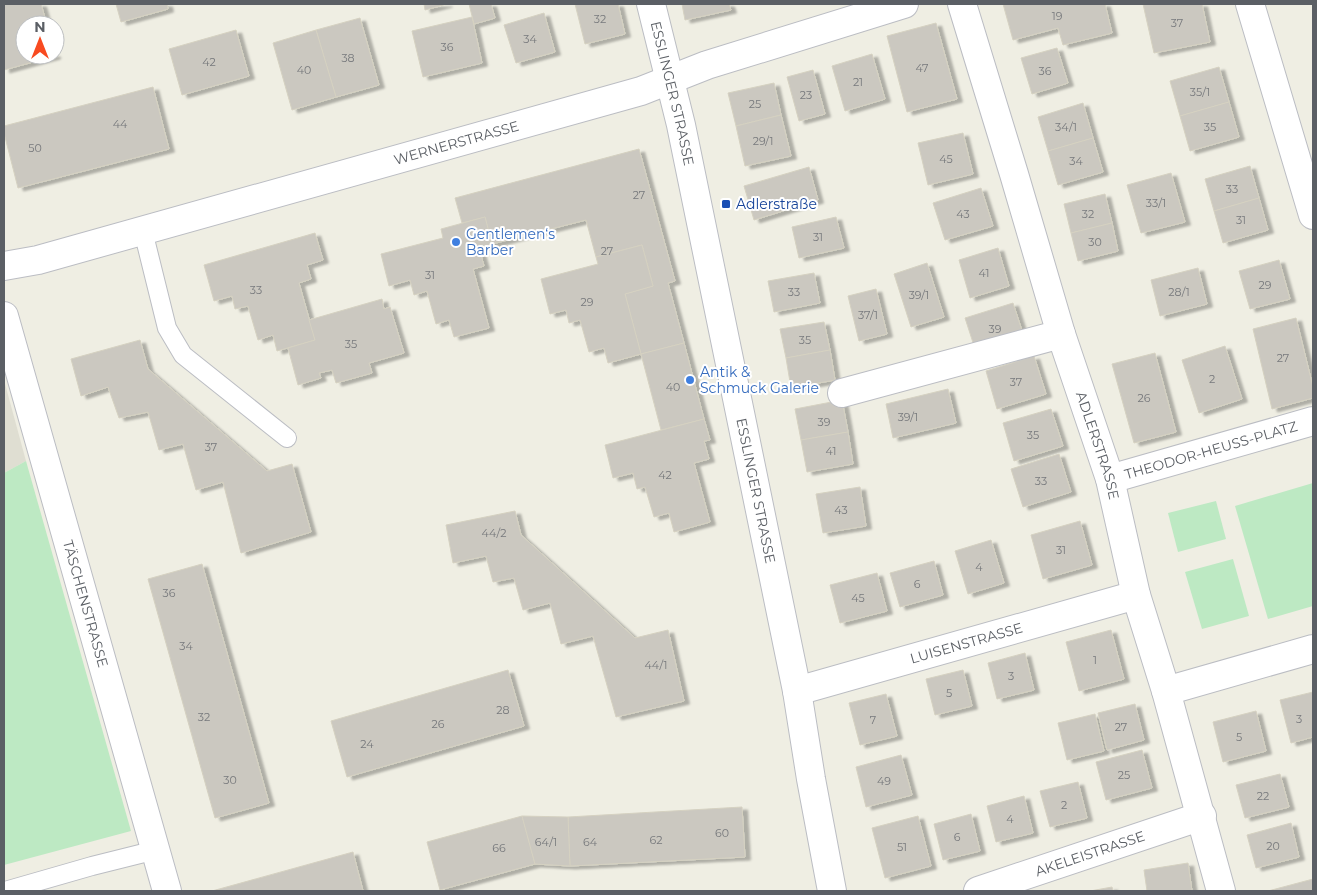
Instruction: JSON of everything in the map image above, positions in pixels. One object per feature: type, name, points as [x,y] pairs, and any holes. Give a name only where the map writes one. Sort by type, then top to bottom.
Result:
[{"type":"street","name":"ESSLINGER STRASSE","points":[[651,4],[671,81],[797,690],[832,891]]},
{"type":"street","name":"WERNERSTRASSE","points":[[4,266],[38,260],[632,94],[671,81],[707,65],[904,4]]},
{"type":"street","name":"ADLERSTRASSE","points":[[962,4],[1061,334],[1110,479],[1136,594],[1166,690],[1221,891]]},
{"type":"street","points":[[1250,4],[1313,215]]},
{"type":"street","name":"TÄSCHENSTRASSE","points":[[4,316],[167,891]]},
{"type":"street","points":[[842,393],[1061,334]]},
{"type":"street","name":"THEODOR-HEUSS-PLATZ","points":[[1110,479],[1313,421]]},
{"type":"street","name":"LUISENSTRASSE","points":[[797,690],[1136,594]]},
{"type":"street","points":[[1166,690],[1313,649]]},
{"type":"street","name":"AKELEISTRASSE","points":[[978,891],[1202,816]]},
{"type":"lane","points":[[142,231],[168,328],[183,355],[287,438]]},
{"type":"lane","points":[[5,891],[156,850]]},
{"type":"shaded area","points":[[4,380],[26,461],[4,473]]},
{"type":"green space","points":[[26,461],[131,831],[4,865],[4,473]]},
{"type":"green space","points":[[1313,483],[1313,606],[1268,619],[1235,506]]},
{"type":"green space","points":[[1216,501],[1226,539],[1178,552],[1168,513]]},
{"type":"green space","points":[[1233,559],[1249,616],[1202,629],[1185,572]]},
{"type":"building","points":[[41,4],[44,15],[15,15],[15,65],[22,65],[4,70],[4,5]]},
{"type":"building","points":[[116,4],[167,4],[168,9],[121,22]]},
{"type":"building","points":[[424,4],[447,4],[425,10]]},
{"type":"building","points":[[469,4],[491,4],[495,18],[474,24]]},
{"type":"building","points":[[575,4],[618,4],[625,34],[585,44]]},
{"type":"building","points":[[682,4],[729,4],[731,10],[685,20]]},
{"type":"building","points":[[1003,4],[1105,4],[1112,33],[1063,45],[1058,28],[1013,40]]},
{"type":"building","points":[[1143,4],[1202,4],[1210,42],[1154,53]]},
{"type":"building","points":[[544,13],[555,52],[516,63],[504,25]]},
{"type":"building","points":[[472,17],[482,63],[423,77],[412,31]]},
{"type":"building","points":[[360,18],[379,85],[336,97],[316,30]]},
{"type":"building","points":[[936,23],[957,99],[907,112],[887,36]]},
{"type":"building","points":[[236,30],[249,76],[182,95],[169,49]]},
{"type":"building","points":[[316,30],[336,97],[292,110],[273,43]]},
{"type":"building","points":[[1057,48],[1068,83],[1032,94],[1021,58]]},
{"type":"building","points":[[872,54],[885,99],[845,111],[832,66]]},
{"type":"building","points":[[1219,67],[1229,102],[1180,116],[1170,81]]},
{"type":"building","points":[[813,70],[825,114],[799,121],[787,77]]},
{"type":"building","points":[[774,83],[781,115],[736,126],[728,93]]},
{"type":"building","points":[[153,87],[169,149],[18,188],[4,133],[4,126]]},
{"type":"building","points":[[1229,102],[1239,137],[1190,151],[1180,116]]},
{"type":"building","points":[[1083,103],[1093,138],[1048,151],[1038,117]]},
{"type":"building","points":[[781,115],[791,156],[745,166],[736,126]]},
{"type":"building","points":[[963,133],[973,174],[928,185],[918,143]]},
{"type":"building","points":[[1093,138],[1103,172],[1058,185],[1048,151]]},
{"type":"building","points":[[639,149],[675,281],[668,283],[684,343],[641,354],[625,294],[653,286],[642,245],[596,257],[586,220],[492,244],[485,217],[462,223],[455,198]]},
{"type":"building","points":[[1250,166],[1259,198],[1214,211],[1205,179]]},
{"type":"building","points":[[809,167],[818,200],[754,220],[744,186]]},
{"type":"building","points":[[1171,173],[1185,222],[1141,233],[1127,185]]},
{"type":"building","points":[[981,188],[993,226],[945,240],[933,203]]},
{"type":"building","points":[[1105,194],[1112,223],[1071,233],[1064,204]]},
{"type":"building","points":[[1259,198],[1268,230],[1223,243],[1214,211]]},
{"type":"building","points":[[485,217],[492,244],[479,248],[484,266],[473,269],[489,328],[454,337],[449,320],[436,324],[427,291],[414,295],[410,280],[389,286],[381,254],[443,238],[441,229]]},
{"type":"building","points":[[836,217],[844,248],[799,258],[792,227]]},
{"type":"building","points":[[1112,223],[1118,251],[1078,261],[1071,233]]},
{"type":"building","points":[[315,233],[323,260],[307,265],[311,279],[299,283],[315,340],[277,351],[273,335],[258,340],[248,306],[235,309],[232,296],[214,301],[204,265]]},
{"type":"building","points":[[642,245],[653,286],[625,294],[641,354],[608,363],[604,348],[589,352],[580,320],[569,323],[566,310],[550,314],[541,279],[598,264],[596,257]]},
{"type":"building","points":[[998,248],[1009,286],[970,298],[959,260]]},
{"type":"building","points":[[1279,260],[1290,299],[1250,309],[1239,271]]},
{"type":"building","points":[[927,263],[944,317],[911,327],[894,274]]},
{"type":"building","points":[[1198,268],[1207,304],[1160,316],[1151,280]]},
{"type":"building","points":[[814,273],[820,303],[774,312],[768,281]]},
{"type":"building","points":[[876,289],[887,334],[859,341],[848,296]]},
{"type":"building","points":[[382,299],[384,309],[390,307],[404,353],[369,363],[372,373],[336,383],[332,370],[319,373],[321,378],[298,385],[288,348],[315,340],[309,320]]},
{"type":"building","points":[[1013,303],[1025,340],[977,355],[965,318]]},
{"type":"building","points":[[1296,318],[1313,387],[1313,398],[1272,409],[1253,329]]},
{"type":"building","points":[[824,322],[830,350],[786,358],[780,329]]},
{"type":"building","points":[[140,340],[148,369],[267,471],[292,464],[311,532],[241,553],[223,482],[196,490],[183,444],[159,450],[148,412],[119,418],[108,387],[81,396],[71,359]]},
{"type":"building","points":[[684,343],[704,419],[661,430],[641,354]]},
{"type":"building","points":[[1225,346],[1242,399],[1199,413],[1182,360]]},
{"type":"building","points":[[830,350],[835,380],[791,388],[786,358]]},
{"type":"building","points":[[1155,353],[1176,432],[1134,443],[1112,364]]},
{"type":"building","points":[[1034,356],[1046,394],[997,409],[986,371]]},
{"type":"building","points":[[948,389],[956,423],[893,438],[886,404]]},
{"type":"building","points":[[842,400],[848,432],[801,440],[795,409]]},
{"type":"building","points":[[1051,409],[1063,446],[1014,461],[1003,423]]},
{"type":"building","points":[[704,419],[710,440],[704,441],[709,459],[694,463],[710,522],[674,532],[669,513],[654,517],[645,487],[637,489],[633,473],[613,478],[605,445]]},
{"type":"building","points":[[848,432],[853,464],[807,472],[801,440]]},
{"type":"building","points":[[1059,454],[1071,492],[1023,507],[1011,469]]},
{"type":"building","points":[[860,487],[866,526],[823,533],[816,494]]},
{"type":"building","points":[[515,511],[521,535],[635,638],[668,630],[684,701],[616,717],[593,636],[561,644],[550,603],[523,610],[514,578],[493,582],[486,556],[453,563],[446,525]]},
{"type":"building","points":[[1080,521],[1092,565],[1043,579],[1031,535]]},
{"type":"building","points":[[991,540],[1004,583],[968,594],[955,551]]},
{"type":"building","points":[[934,561],[943,595],[900,607],[890,573]]},
{"type":"building","points":[[202,564],[269,803],[215,818],[148,579]]},
{"type":"building","points":[[877,573],[887,611],[840,623],[830,585]]},
{"type":"building","points":[[1111,630],[1124,679],[1079,691],[1066,642]]},
{"type":"building","points":[[1025,653],[1034,690],[997,699],[988,663]]},
{"type":"building","points":[[508,670],[524,726],[347,777],[331,721]]},
{"type":"building","points":[[963,670],[972,706],[935,715],[926,679]]},
{"type":"building","points":[[1313,692],[1313,737],[1291,743],[1280,700]]},
{"type":"building","points":[[886,694],[897,736],[860,745],[849,703]]},
{"type":"building","points":[[1135,704],[1144,740],[1107,750],[1098,713]]},
{"type":"building","points":[[1256,711],[1266,751],[1223,762],[1213,722]]},
{"type":"building","points":[[1095,714],[1104,751],[1067,760],[1058,723]]},
{"type":"building","points":[[1142,750],[1152,788],[1106,800],[1096,762]]},
{"type":"building","points":[[901,755],[912,795],[866,807],[856,767]]},
{"type":"building","points":[[1280,774],[1289,807],[1245,818],[1236,785]]},
{"type":"building","points":[[1078,782],[1087,818],[1050,827],[1040,791]]},
{"type":"building","points":[[1024,796],[1033,833],[996,842],[987,806]]},
{"type":"building","points":[[742,807],[745,857],[570,866],[568,817]]},
{"type":"building","points":[[971,814],[980,851],[943,860],[934,824]]},
{"type":"building","points":[[522,816],[535,864],[440,890],[427,842]]},
{"type":"building","points":[[522,816],[568,817],[570,866],[535,864]]},
{"type":"building","points":[[918,816],[931,866],[885,878],[872,828]]},
{"type":"building","points":[[1291,823],[1299,857],[1256,868],[1247,835]]},
{"type":"building","points":[[353,852],[363,891],[212,891]]},
{"type":"building","points":[[1188,863],[1192,891],[1147,891],[1144,870]]},
{"type":"building","points":[[1313,879],[1313,891],[1268,891]]},
{"type":"building","points":[[1112,887],[1113,891],[1090,891]]},
{"type":"place","name":"Adlerstraße","points":[[726,204]]},
{"type":"place","name":"Gentlemen‘s Barber","points":[[456,242]]},
{"type":"place","name":"Antik & Schmuck Galerie","points":[[690,380]]}]
